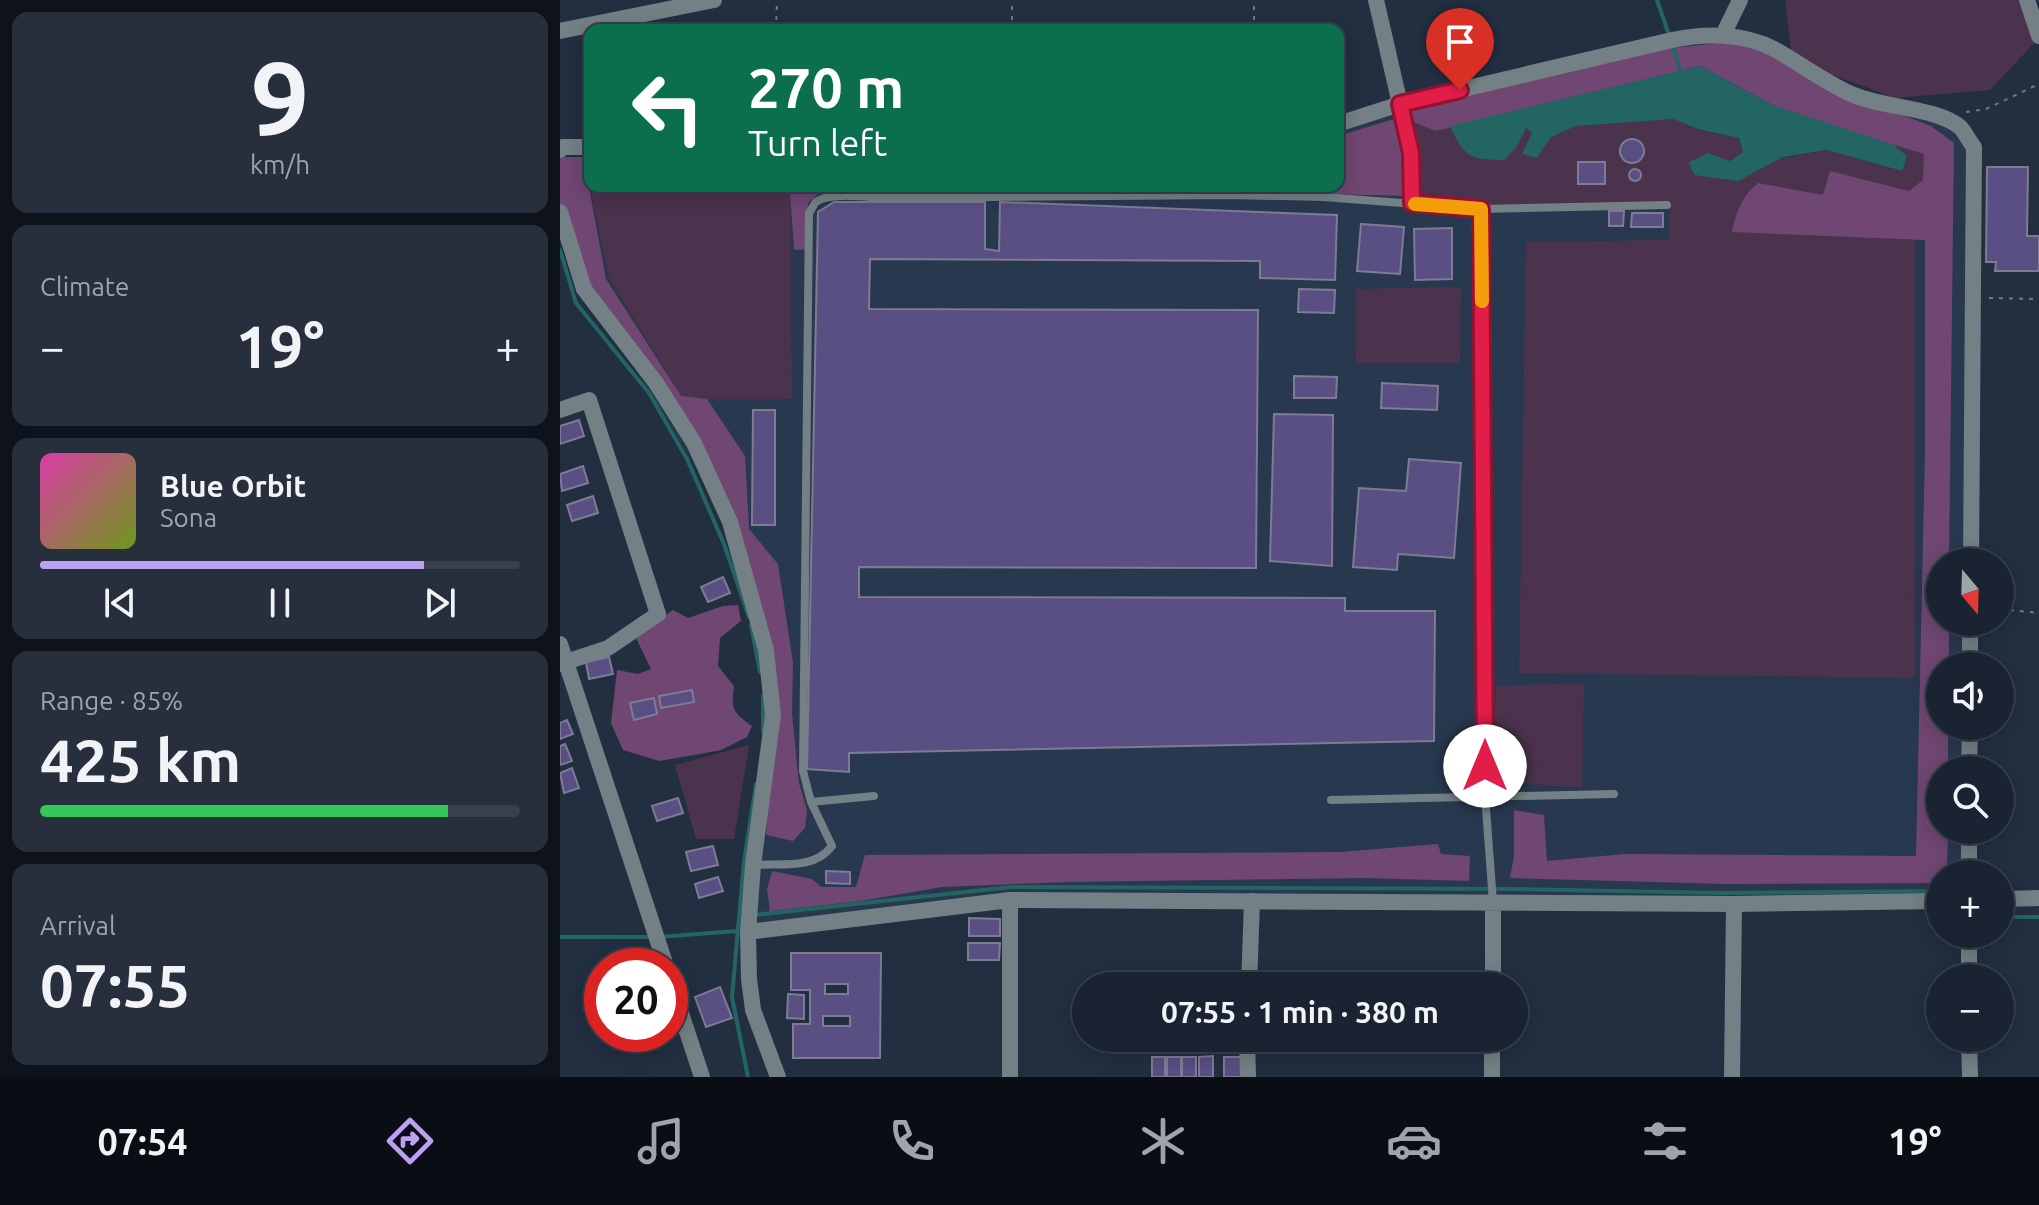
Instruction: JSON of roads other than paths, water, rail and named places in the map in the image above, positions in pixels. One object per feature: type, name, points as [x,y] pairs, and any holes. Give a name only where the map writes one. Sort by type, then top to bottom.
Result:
[{"type":"street","points":[[595,24],[714,0]]},
{"type":"street","points":[[1376,0],[1400,104]]},
{"type":"street","points":[[1723,35],[1740,0]]},
{"type":"street","points":[[2027,0],[2039,36]]},
{"type":"street","points":[[560,31],[584,26]]},
{"type":"street","points":[[1344,122],[1400,104],[1672,40],[1723,35],[1771,47],[1849,94],[1882,105],[1942,116],[1961,128],[1974,147],[1971,548]]},
{"type":"street","points":[[560,150],[563,147],[584,147]]},
{"type":"street","points":[[560,212],[584,289],[656,383],[694,443],[730,522],[766,650],[773,715],[753,865],[748,932],[749,979],[753,1010],[778,1077]]},
{"type":"street","points":[[560,410],[589,400],[658,614],[608,648],[563,663]]},
{"type":"street","points":[[560,644],[563,663],[660,948]]},
{"type":"street","points":[[2014,899],[2039,898]]},
{"type":"street","points":[[748,932],[1010,900],[1734,904],[1926,901]]},
{"type":"street","points":[[1010,900],[1010,1077]]},
{"type":"street","points":[[1249,972],[1252,901]]},
{"type":"street","points":[[1493,902],[1493,972]]},
{"type":"street","points":[[1732,1077],[1734,904]]},
{"type":"street","points":[[688,1035],[702,1077]]},
{"type":"street","points":[[1247,1052],[1248,1077]]},
{"type":"street","points":[[1492,1052],[1492,1077]]},
{"type":"street","points":[[1969,1052],[1970,1077]]},
{"type":"lane","points":[[1400,104],[1411,153],[1412,203]]},
{"type":"lane","points":[[753,865],[809,862],[823,858],[832,846],[811,802],[803,771],[809,213],[816,202],[826,197],[849,196],[1229,195],[1323,197],[1481,209],[1667,205]]},
{"type":"lane","points":[[1481,209],[1485,795],[1493,902]]},
{"type":"lane","points":[[1331,800],[1614,794]]},
{"type":"lane","points":[[811,802],[874,796]]},
{"type":"waterway","points":[[1657,0],[1669,35]]},
{"type":"waterway","points":[[1672,43],[1681,73]]},
{"type":"waterway","points":[[560,250],[576,303],[649,393],[687,459],[724,544],[749,617]]},
{"type":"waterway","points":[[751,625],[760,672]]},
{"type":"waterway","points":[[763,696],[763,732]]},
{"type":"waterway","points":[[748,1077],[732,997],[744,861],[756,784]]},
{"type":"waterway","points":[[754,915],[1011,887],[1722,893],[1926,891]]},
{"type":"waterway","points":[[2014,917],[2039,917]]},
{"type":"waterway","points":[[659,937],[737,931]]},
{"type":"waterway","points":[[560,937],[651,937]]}]
